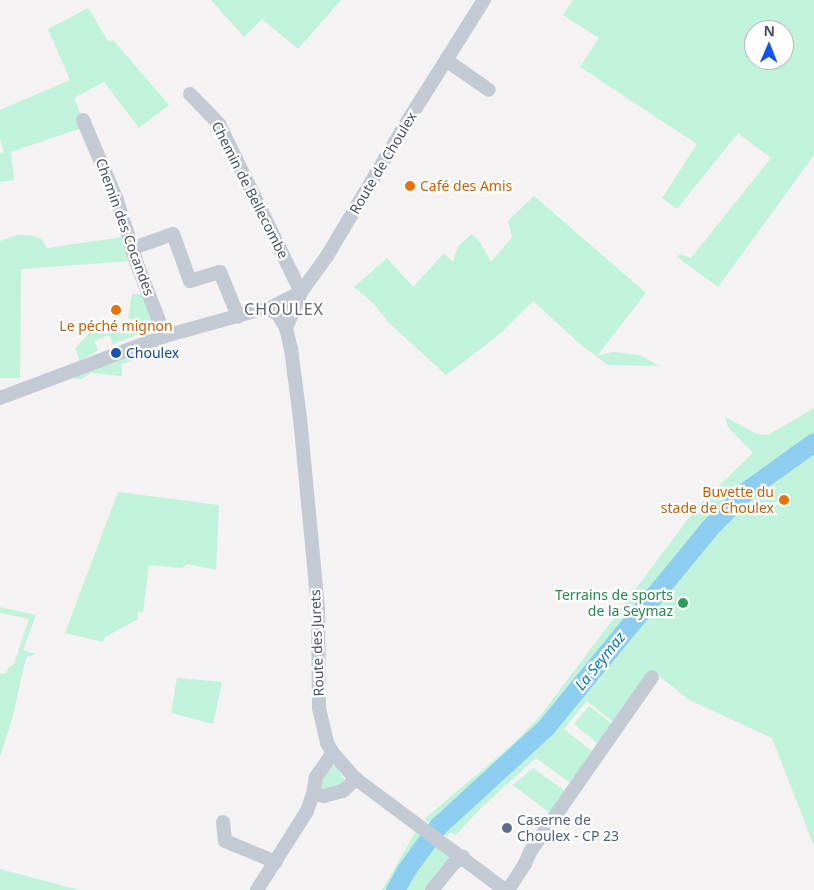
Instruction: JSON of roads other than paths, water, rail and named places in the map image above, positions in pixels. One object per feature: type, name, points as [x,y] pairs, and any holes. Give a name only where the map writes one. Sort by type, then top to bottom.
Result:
[{"type":"street","name":"Route de Choulex","points":[[286,328],[301,292],[328,256],[484,0]]},
{"type":"street","points":[[446,60],[489,90]]},
{"type":"street","name":"Chemin de Bellecombe","points":[[190,94],[219,124],[301,292]]},
{"type":"street","name":"Chemin des Cocandes","points":[[83,120],[117,200],[165,336]]},
{"type":"street","points":[[133,248],[173,234],[190,281],[220,272],[238,316]]},
{"type":"street","points":[[0,398],[165,336],[238,316],[272,311],[301,292]]},
{"type":"street","name":"Route des Jurets","points":[[272,311],[286,328],[300,418],[318,609],[320,717],[323,734],[333,753],[356,779],[507,890]]},
{"type":"street","points":[[507,890],[525,864],[530,852],[652,677]]},
{"type":"street","points":[[258,890],[307,811],[316,777],[333,753]]},
{"type":"street","points":[[313,794],[324,796],[343,791],[356,779]]},
{"type":"street","points":[[223,822],[225,841],[276,862]]},
{"type":"street","points":[[432,890],[452,865],[463,857]]},
{"type":"waterway","name":"La Seymaz","points":[[395,890],[406,870],[438,826],[545,728],[709,528],[747,490],[814,442]]},
{"type":"place","name":"Café des Amis","points":[[410,186]]},
{"type":"place","name":"Le péché mignon","points":[[116,310]]},
{"type":"place","name":"Choulex","points":[[116,353]]},
{"type":"place","name":"Buvette du stade de Choulex","points":[[784,500]]},
{"type":"place","name":"Terrains de sports de la Seymaz","points":[[683,603]]},
{"type":"place","name":"Caserne de Choulex - CP 23","points":[[507,828]]},
{"type":"district","name":"CHOULEX","points":[[284,309]]}]
